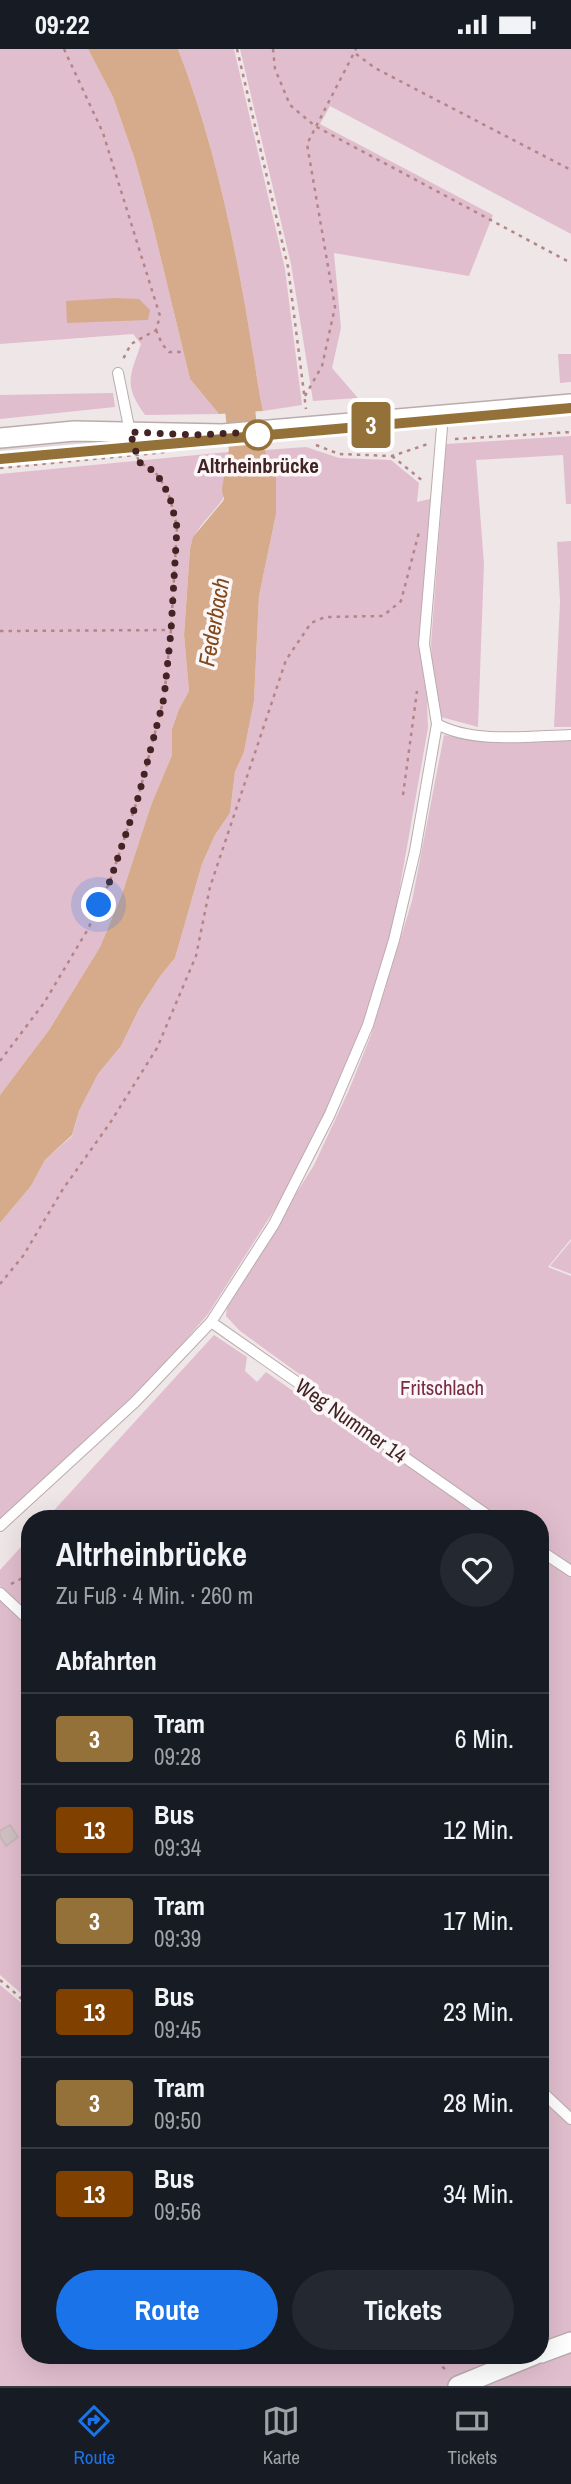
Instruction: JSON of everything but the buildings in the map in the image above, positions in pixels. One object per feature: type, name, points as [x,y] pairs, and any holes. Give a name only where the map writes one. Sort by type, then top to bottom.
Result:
[{"type":"street","points":[[0,438],[74,431],[222,434],[571,404]]},
{"type":"street","points":[[549,2350],[571,2342]]},
{"type":"street","points":[[460,2385],[485,2380],[516,2364]]},
{"type":"lane","points":[[118,373],[130,432]]},
{"type":"lane","points":[[0,1526],[135,1402],[211,1322],[274,1224],[330,1114],[368,1025],[394,940],[415,851],[438,724],[424,644],[443,415]]},
{"type":"lane","points":[[438,724],[449,731],[477,736],[571,735]]},
{"type":"lane","name":"Weg Nummer 14","points":[[211,1322],[480,1510]]},
{"type":"lane","points":[[549,1556],[571,1571]]},
{"type":"lane","points":[[2,1591],[21,1611]]},
{"type":"lane","points":[[549,2098],[571,2119]]},
{"type":"path","points":[[64,49],[103,133],[156,299],[160,316],[156,330],[169,352],[181,352]]},
{"type":"path","points":[[236,49],[288,267],[306,409]]},
{"type":"path","points":[[273,49],[275,69],[290,105],[315,125],[571,263]]},
{"type":"path","points":[[305,396],[322,366],[335,307],[307,144],[356,51],[375,68],[571,170]]},
{"type":"path","points":[[118,373],[131,344],[156,330]]},
{"type":"path","points":[[0,1061],[44,1003],[88,929],[110,881],[138,798],[164,698],[177,527],[170,498],[155,472],[139,462],[130,432]]},
{"type":"path","points":[[315,445],[339,454],[392,456],[441,440],[571,432]]},
{"type":"path","points":[[0,468],[148,455]]},
{"type":"path","points":[[392,456],[437,492]]},
{"type":"path","points":[[0,1285],[23,1255],[63,1189],[110,1123],[157,1048],[196,956],[210,887],[286,660],[311,623],[325,617],[383,616],[401,601],[421,524]]},
{"type":"path","points":[[0,631],[171,631]]},
{"type":"path","points":[[403,795],[418,685]]},
{"type":"path","points":[[2,1591],[21,1579]]},
{"type":"path","points":[[0,1980],[21,1998]]},
{"type":"path","points":[[439,2364],[460,2385]]},
{"type":"shaded area","points":[[91,437],[108,453],[0,464],[0,445]]},
{"type":"green space","points":[[0,49],[88,49],[113,97],[135,160],[190,379],[219,414],[145,415],[131,388],[132,373],[141,344],[133,334],[0,344]]},
{"type":"green space","points":[[178,49],[234,49],[285,269],[302,405],[263,411],[223,196],[203,122]]},
{"type":"green space","points":[[240,49],[571,49],[571,234],[330,106],[320,124],[493,215],[469,276],[334,253],[341,328],[332,368],[358,398],[313,401],[291,264]]},
{"type":"green space","points":[[558,354],[571,354],[571,382],[560,383]]},
{"type":"green space","points":[[113,393],[115,407],[0,419],[0,395]]},
{"type":"green space","points":[[571,436],[571,504],[566,504],[563,455],[476,460],[484,564],[478,727],[441,717],[433,675],[431,644],[446,444]]},
{"type":"green space","points":[[306,447],[339,458],[391,460],[419,483],[417,502],[434,498],[426,677],[428,728],[393,926],[362,1028],[333,1099],[287,1190],[208,1314],[155,1376],[0,1520],[0,1223],[31,1186],[45,1160],[72,1136],[79,1111],[98,1074],[121,1046],[139,1009],[175,958],[202,864],[215,835],[230,813],[235,772],[244,752],[254,701],[259,596],[276,514],[276,477],[265,450]]},
{"type":"green space","points":[[228,452],[230,484],[218,506],[201,525],[190,549],[184,635],[189,691],[172,729],[172,755],[151,805],[122,894],[100,947],[49,1030],[0,1095],[0,474]]},
{"type":"green space","points":[[571,541],[571,727],[554,727],[560,602],[557,542]]},
{"type":"green space","name":"Fritschlach","points":[[444,735],[479,741],[571,739],[571,1239],[548,1267],[571,1276],[571,2386],[0,2386],[0,1985],[21,2002],[21,2364],[549,2364],[549,1510],[54,1510],[214,1335],[247,1357],[245,1371],[257,1382],[266,1372],[293,1391],[302,1376],[240,1331],[226,1316],[227,1304],[314,1165],[349,1090],[371,1035],[412,901]]},
{"type":"green space","points":[[571,1241],[571,1274],[550,1266]]},
{"type":"green space","points":[[21,1547],[21,1606],[0,1586],[0,1570]]},
{"type":"green space","points":[[0,1598],[21,1618],[21,1993],[0,1975]]},
{"type":"water","points":[[88,49],[178,49],[203,122],[223,196],[263,411],[219,414],[190,379],[135,160],[113,97]]},
{"type":"water","points":[[139,299],[150,310],[148,320],[67,323],[66,301]]},
{"type":"water","points":[[265,450],[276,477],[276,514],[259,596],[254,701],[244,752],[235,772],[230,813],[215,835],[202,864],[175,958],[139,1009],[121,1046],[98,1074],[79,1111],[72,1135],[45,1160],[31,1186],[0,1223],[0,1095],[49,1030],[100,947],[122,894],[151,805],[172,755],[172,729],[189,691],[184,635],[193,537],[223,501],[230,484],[232,466],[228,452]]},
{"type":"waterway","name":"Federbach","points":[[231,374],[240,408],[244,451],[237,490]]},
{"type":"tram line","points":[[0,459],[571,408]]},
{"type":"tram line","name":"3","points":[[0,459],[571,408]]},
{"type":"place","name":"Altrheinbrücke","points":[[258,435]]},
{"type":"route","points":[[99,905],[110,881],[138,798],[164,698],[171,631],[177,527],[170,498],[155,472],[139,462],[130,432],[195,435],[254,432],[258,435]]}]
